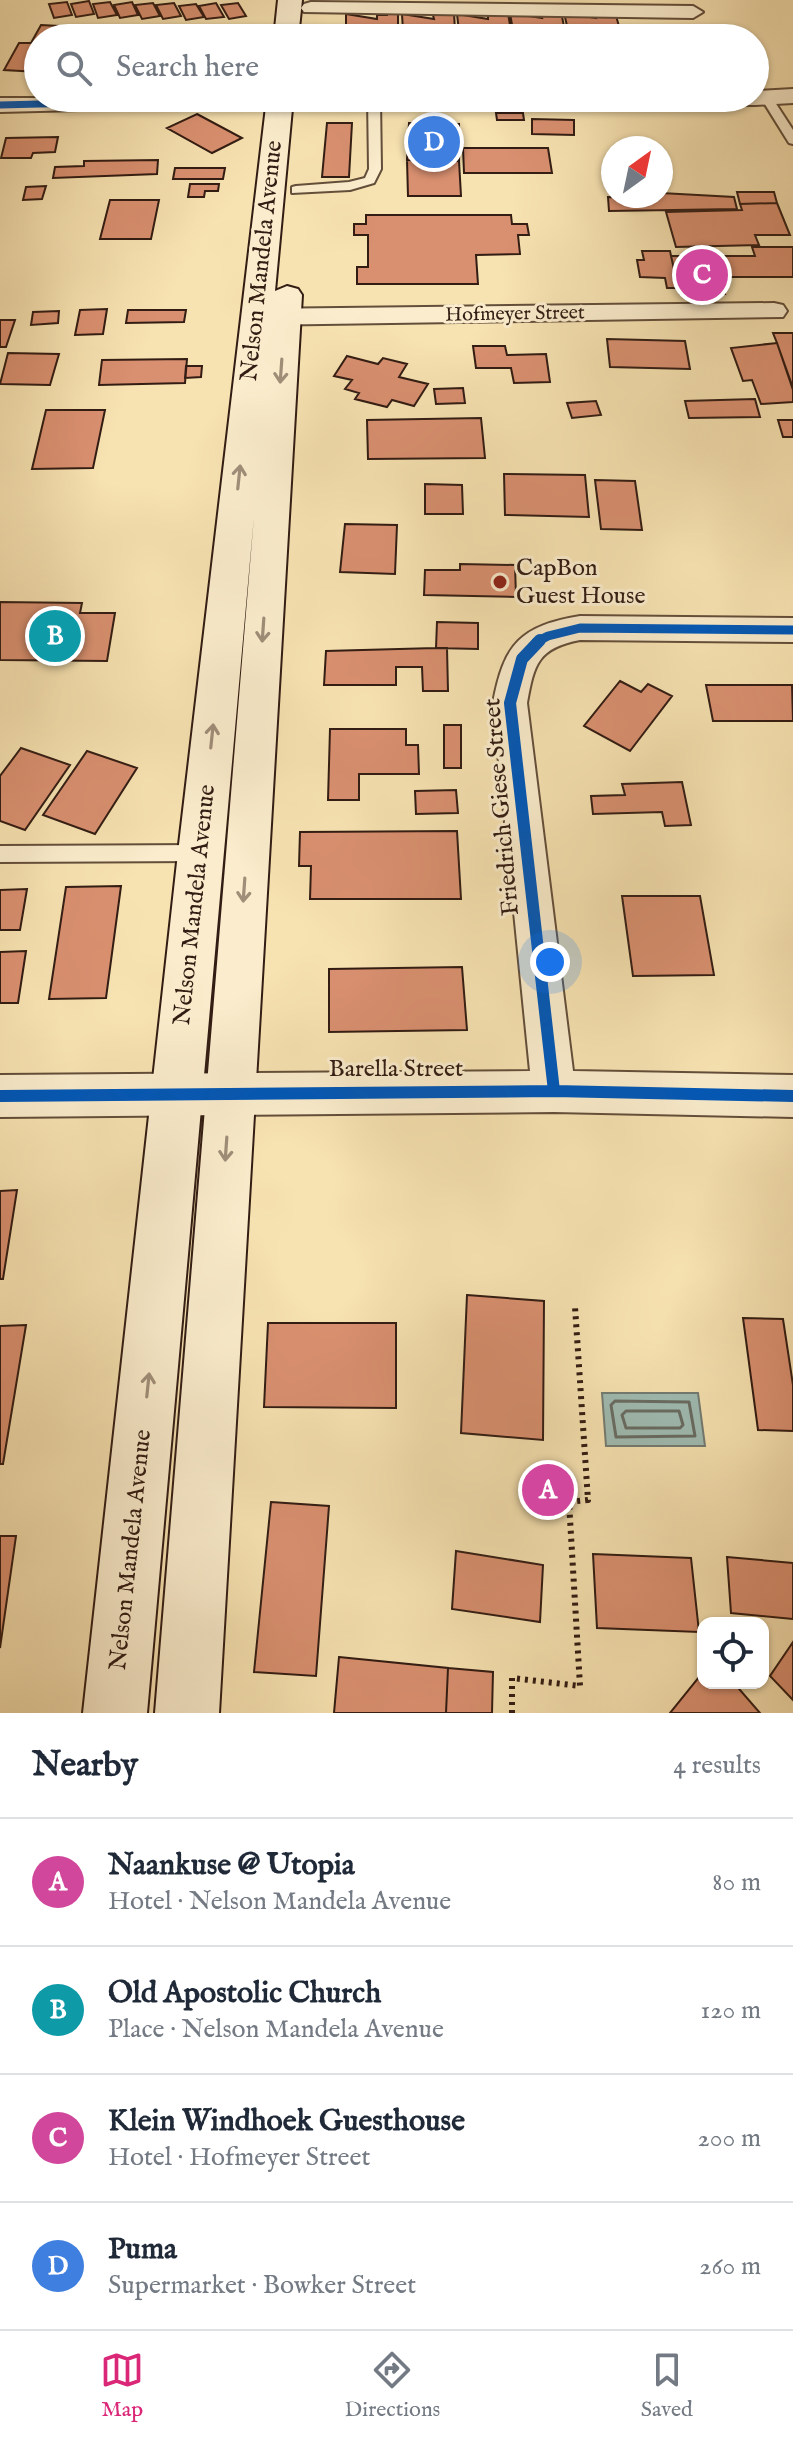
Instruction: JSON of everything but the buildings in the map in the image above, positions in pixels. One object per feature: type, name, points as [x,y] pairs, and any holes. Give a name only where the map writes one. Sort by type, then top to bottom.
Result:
[{"type":"main road","points":[[293,24],[304,3]]},
{"type":"main road","points":[[304,3],[307,24]]},
{"type":"main road","name":"Nelson Mandela Avenue","points":[[187,1713],[230,1091],[279,112]]},
{"type":"main road","name":"Nelson Mandela Avenue","points":[[115,1713],[200,853],[270,317],[296,190],[304,112]]},
{"type":"street","points":[[304,3],[693,12]]},
{"type":"street","points":[[769,98],[793,96]]},
{"type":"street","points":[[0,105],[24,104]]},
{"type":"street","name":"Hofmeyer Street","points":[[270,317],[774,311]]},
{"type":"street","name":"Friedrich Giese Street","points":[[554,1091],[510,703],[516,667],[528,646],[552,631],[566,629],[793,630]]},
{"type":"street","name":"Barella Street","points":[[0,1096],[230,1091],[554,1091],[793,1096]]},
{"type":"lane","points":[[769,108],[793,140]]},
{"type":"lane","points":[[296,190],[350,186],[370,180],[375,169],[374,112]]},
{"type":"lane","points":[[0,854],[200,853]]},
{"type":"path","points":[[512,1713],[512,1678],[580,1686],[569,1502],[588,1500],[575,1307]]},
{"type":"water","points":[[602,1393],[698,1393],[705,1446],[606,1446]]},
{"type":"cycle path","points":[[0,105],[24,104]]},
{"type":"cycle path","points":[[554,1091],[510,703],[522,659],[537,641],[580,628],[793,630]]},
{"type":"cycle path","points":[[0,1096],[554,1091],[793,1096]]},
{"type":"place","name":"Puma","points":[[434,142]]},
{"type":"place","name":"Klein Windhoek Guesthouse","points":[[702,275]]},
{"type":"place","name":"CapBon Guest House","points":[[500,582]]},
{"type":"place","name":"Old Apostolic Church","points":[[55,636]]},
{"type":"place","name":"Naankuse @ Utopia","points":[[548,1490]]}]
